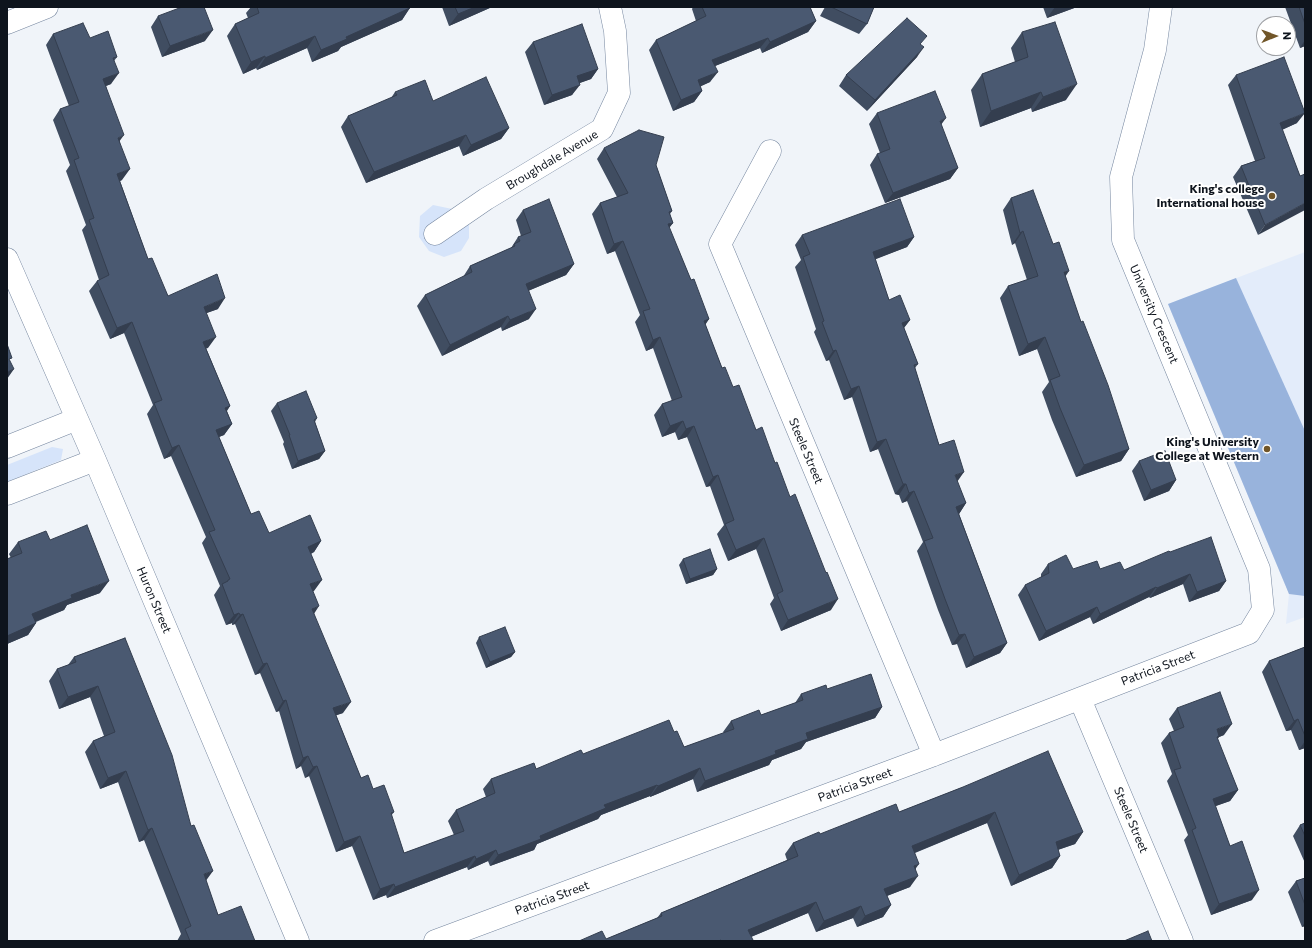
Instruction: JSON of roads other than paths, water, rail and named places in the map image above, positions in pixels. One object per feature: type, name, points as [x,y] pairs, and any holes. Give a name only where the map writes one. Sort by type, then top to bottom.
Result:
[{"type":"street","points":[[7,23],[47,7]]},
{"type":"street","name":"Broughdale Avenue","points":[[435,234],[486,199],[602,129],[619,94],[615,31],[610,7]]},
{"type":"street","name":"University Crescent","points":[[1161,7],[1155,50],[1121,177],[1123,240],[1259,569],[1263,610]]},
{"type":"street","name":"Steele Street","points":[[770,151],[720,244],[934,755]]},
{"type":"street","name":"Huron Street","points":[[7,259],[95,460],[298,941]]},
{"type":"street","points":[[7,447],[77,419]]},
{"type":"street","points":[[7,494],[95,460]]},
{"type":"street","name":"Patricia Street","points":[[435,941],[934,755],[1249,633],[1263,610]]},
{"type":"street","name":"Steele Street","points":[[1080,699],[1182,941]]},
{"type":"place","name":"King's college International house","points":[[1272,196]]},
{"type":"place","name":"King's University College at Western","points":[[1267,449]]}]
